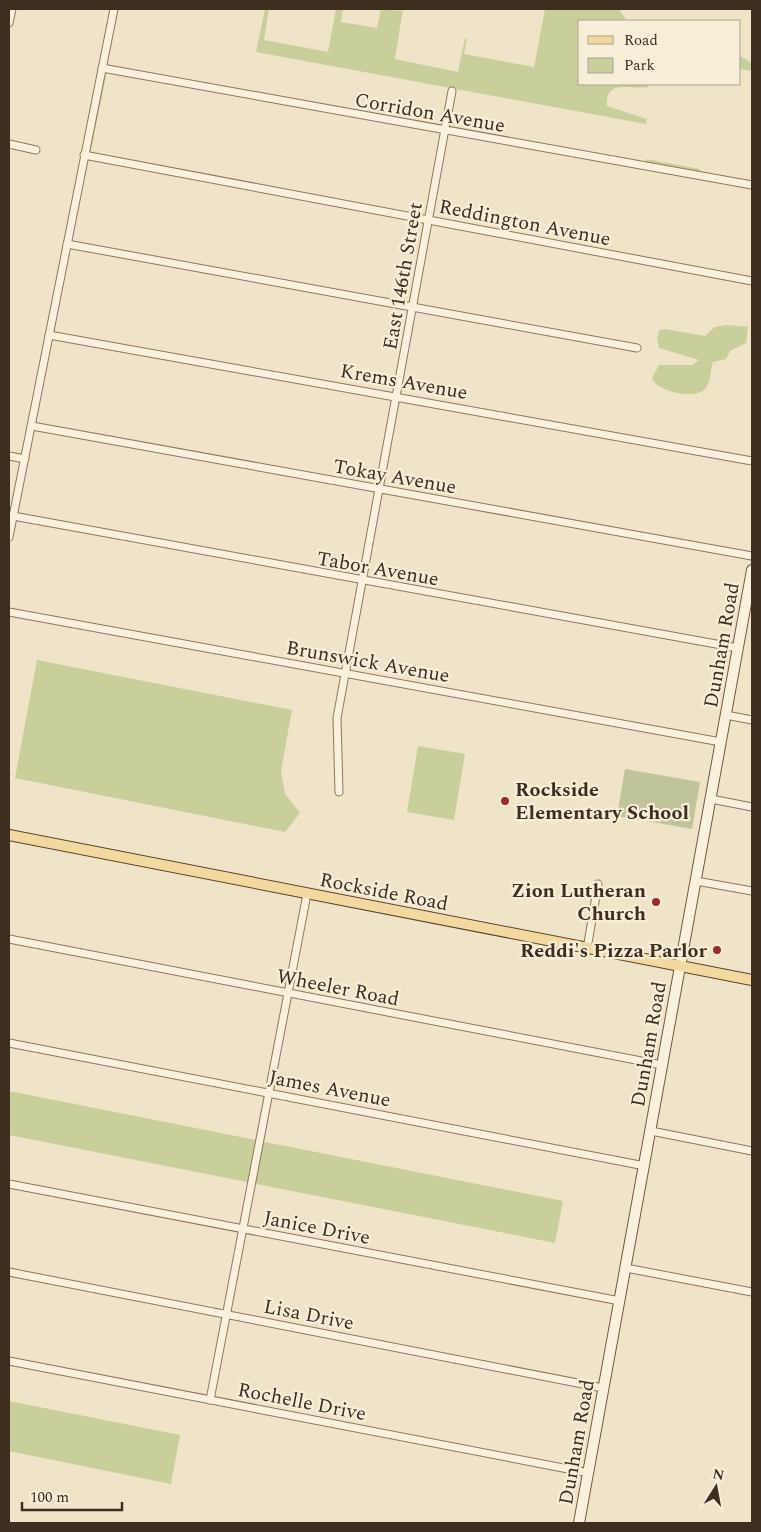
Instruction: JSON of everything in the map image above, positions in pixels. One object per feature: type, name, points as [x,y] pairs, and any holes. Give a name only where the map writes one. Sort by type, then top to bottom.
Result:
[{"type":"main road","name":"Rockside Road","points":[[9,835],[752,980]]},
{"type":"street","points":[[9,23],[12,9]]},
{"type":"street","points":[[9,537],[114,9]]},
{"type":"street","name":"Corridon Avenue","points":[[102,68],[752,185]]},
{"type":"street","name":"East 146th Street","points":[[339,792],[337,718],[452,91]]},
{"type":"street","points":[[9,144],[36,150]]},
{"type":"street","name":"Reddington Avenue","points":[[84,156],[429,219],[485,232],[752,281]]},
{"type":"street","points":[[67,244],[637,348]]},
{"type":"street","name":"Krems Avenue","points":[[50,335],[397,396],[752,462]]},
{"type":"street","name":"Tokay Avenue","points":[[32,426],[752,556]]},
{"type":"street","points":[[9,456],[25,459]]},
{"type":"street","name":"Tabor Avenue","points":[[13,516],[363,582],[738,648]]},
{"type":"street","name":"Dunham Road","points":[[580,1523],[752,570]]},
{"type":"street","name":"Brunswick Avenue","points":[[9,612],[721,742]]},
{"type":"street","points":[[726,714],[752,720]]},
{"type":"street","points":[[711,799],[752,807]]},
{"type":"street","points":[[696,880],[752,891]]},
{"type":"street","points":[[587,949],[598,884]]},
{"type":"street","points":[[210,1400],[307,894]]},
{"type":"street","name":"Wheeler Road","points":[[9,940],[662,1065]]},
{"type":"street","name":"James Avenue","points":[[9,1043],[645,1166]]},
{"type":"street","points":[[650,1131],[752,1151]]},
{"type":"street","name":"Janice Drive","points":[[9,1184],[620,1301]]},
{"type":"street","points":[[626,1268],[752,1292]]},
{"type":"street","name":"Lisa Drive","points":[[9,1272],[603,1388]]},
{"type":"street","name":"Rochelle Drive","points":[[9,1361],[589,1472]]},
{"type":"green space","points":[[265,9],[269,9],[264,40],[328,52],[336,9],[343,9],[341,22],[377,28],[381,9],[401,11],[403,9],[395,59],[458,72],[465,38],[467,39],[464,54],[534,67],[545,9],[619,9],[626,20],[578,20],[578,85],[648,85],[648,87],[642,88],[615,88],[608,97],[607,106],[647,119],[646,124],[256,52]]},
{"type":"green space","points":[[741,57],[752,63],[752,71],[741,69]]},
{"type":"green space","points":[[106,76],[91,150],[90,147]]},
{"type":"green space","points":[[646,159],[700,169],[700,171],[646,162]]},
{"type":"green space","points":[[727,325],[748,327],[746,343],[730,351],[726,359],[713,362],[705,389],[693,394],[685,394],[668,391],[655,383],[652,378],[659,365],[692,365],[699,360],[659,348],[657,339],[659,330],[665,329],[705,336],[715,327]]},
{"type":"green space","points":[[37,660],[292,710],[281,771],[285,794],[300,813],[285,832],[15,778]]},
{"type":"green space","points":[[418,746],[465,754],[454,820],[407,812]]},
{"type":"green space","points":[[625,769],[700,782],[692,829],[617,816]]},
{"type":"green space","points":[[9,1091],[563,1201],[555,1243],[9,1135]]},
{"type":"green space","points":[[9,1401],[180,1435],[171,1484],[9,1451]]},
{"type":"place","name":"Rockside Elementary School","points":[[505,801]]},
{"type":"place","name":"Zion Lutheran Church","points":[[656,902]]},
{"type":"place","name":"Reddi's Pizza Parlor","points":[[717,950]]}]
